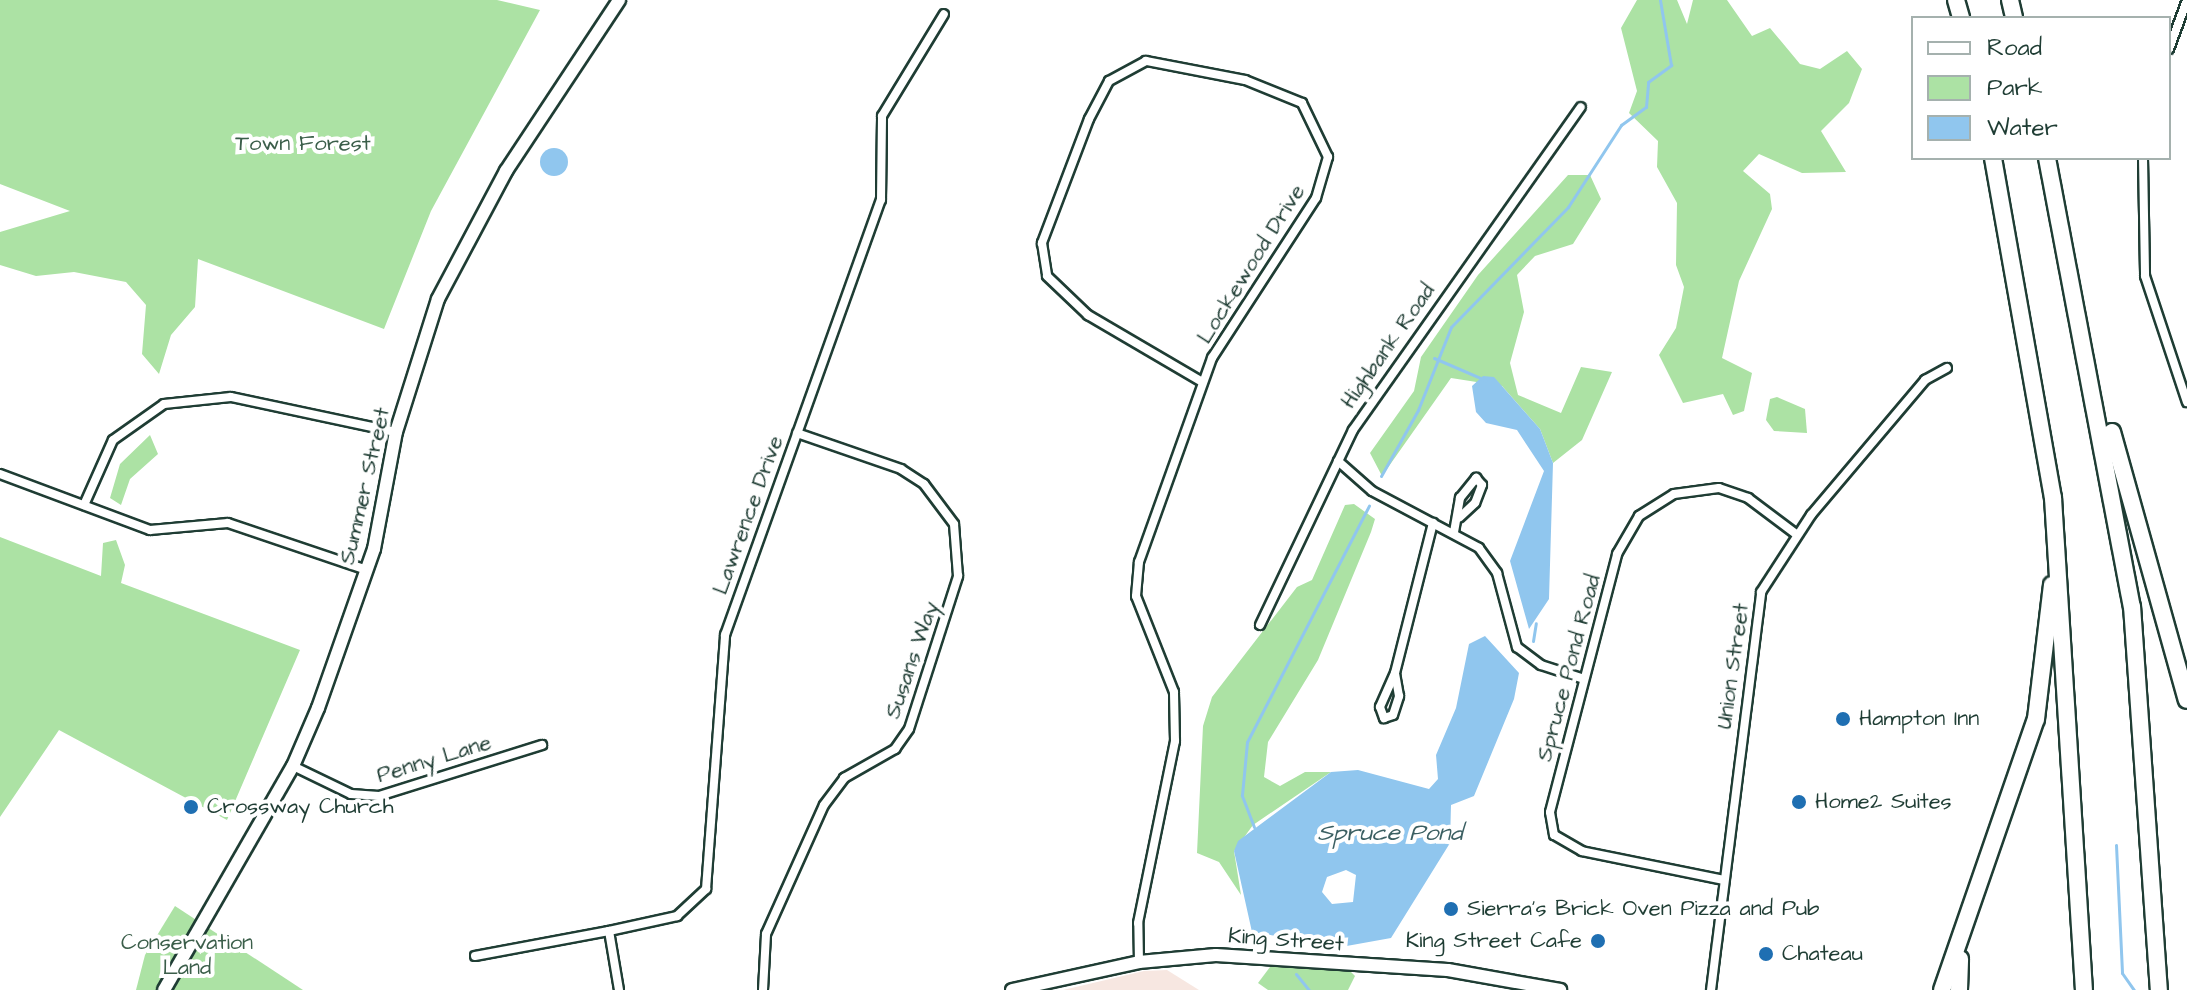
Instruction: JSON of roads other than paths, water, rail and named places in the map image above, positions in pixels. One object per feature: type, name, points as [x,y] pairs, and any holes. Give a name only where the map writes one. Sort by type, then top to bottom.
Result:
[{"type":"highway","points":[[1993,160],[2048,463],[2084,983]]},
{"type":"highway","points":[[2047,160],[2086,340],[2132,606],[2159,988]]},
{"type":"highway","points":[[2086,340],[2187,700]]},
{"type":"highway","points":[[1942,990],[1960,950],[2036,719],[2049,655],[2048,463]]},
{"type":"highway","points":[[1959,990],[1960,950]]},
{"type":"main road","name":"Summer Street","points":[[164,990],[293,766],[367,570],[396,432],[419,346],[457,258],[619,0]]},
{"type":"main road","name":"King Street","points":[[1012,990],[1139,962],[1216,955],[1448,970],[1560,990]]},
{"type":"street","points":[[2171,44],[2187,0]]},
{"type":"street","name":"Lawrence Drive","points":[[475,956],[677,916],[706,889],[725,635],[881,200],[882,116],[944,14]]},
{"type":"street","name":"Lockewood Drive","points":[[1139,962],[1138,923],[1175,741],[1174,692],[1141,616],[1137,577],[1202,382],[1240,309],[1316,198],[1327,147],[1302,103],[1245,80],[1146,61],[1109,81],[1089,119],[1042,243],[1047,276],[1088,315],[1202,382]]},
{"type":"street","name":"Highbank Road","points":[[1260,625],[1338,461],[1409,346],[1581,107]]},
{"type":"street","points":[[2143,160],[2145,276],[2187,402]]},
{"type":"street","name":"Union Street","points":[[1711,990],[1755,617],[1767,577],[1796,534],[1925,380],[1947,368]]},
{"type":"street","points":[[84,505],[113,440],[164,404],[231,397],[396,432]]},
{"type":"street","name":"Susans Way","points":[[763,990],[766,934],[824,805],[844,778],[902,741],[958,576],[954,524],[924,484],[901,469],[797,433]]},
{"type":"street","points":[[1338,461],[1363,485],[1454,532],[1493,566],[1517,647],[1550,670],[1584,679]]},
{"type":"street","points":[[0,474],[150,530],[228,523],[367,570]]},
{"type":"street","name":"Spruce Pond Road","points":[[1724,880],[1593,855],[1551,830],[1584,679],[1617,554],[1646,510],[1688,490],[1719,488],[1748,498],[1796,534]]},
{"type":"street","points":[[1454,532],[1460,517]]},
{"type":"street","points":[[1395,673],[1399,696],[1387,718],[1380,707],[1395,673],[1433,523]]},
{"type":"street","name":"Penny Lane","points":[[293,766],[351,794],[379,796],[542,745]]},
{"type":"street","points":[[609,931],[619,990]]},
{"type":"water","points":[[554,148],[564,152],[568,162],[564,172],[554,176],[544,172],[540,162],[544,152]]},
{"type":"water","points":[[1483,376],[1494,377],[1540,429],[1553,463],[1549,599],[1529,629],[1510,561],[1544,471],[1517,430],[1486,423],[1476,412],[1472,386]]},
{"type":"water","name":"Spruce Pond","points":[[1485,636],[1519,673],[1514,699],[1474,796],[1451,805],[1450,843],[1391,938],[1341,947],[1252,932],[1234,851],[1238,841],[1331,772],[1358,770],[1429,789],[1438,779],[1436,755],[1456,708],[1469,644]],"holes":[[[1346,870],[1356,875],[1353,902],[1332,904],[1322,892],[1327,877]]]},
{"type":"waterway","points":[[1381,476],[1418,410],[1451,327],[1568,207],[1621,125],[1646,107],[1648,82],[1671,65],[1660,0]]},
{"type":"waterway","points":[[1434,358],[1485,380]]},
{"type":"waterway","points":[[1254,827],[1242,795],[1247,742],[1369,506]]},
{"type":"waterway","points":[[1533,641],[1536,623]]},
{"type":"waterway","points":[[2116,845],[2122,973],[2134,990]]},
{"type":"waterway","points":[[1295,939],[1306,940]]},
{"type":"waterway","points":[[1296,974],[1309,990]]},
{"type":"place","name":"Hampton Inn","points":[[1843,719]]},
{"type":"place","name":"Home2 Suites","points":[[1799,802]]},
{"type":"place","name":"Crossway Church","points":[[191,807]]},
{"type":"place","name":"Sierra's Brick Oven Pizza and Pub","points":[[1451,909]]},
{"type":"place","name":"King Street Cafe","points":[[1598,941]]},
{"type":"place","name":"Chateau","points":[[1766,954]]},
{"type":"park label","name":"Town Forest","points":[[303,144]]},
{"type":"park label","name":"Conservation Land","points":[[187,954]]}]
